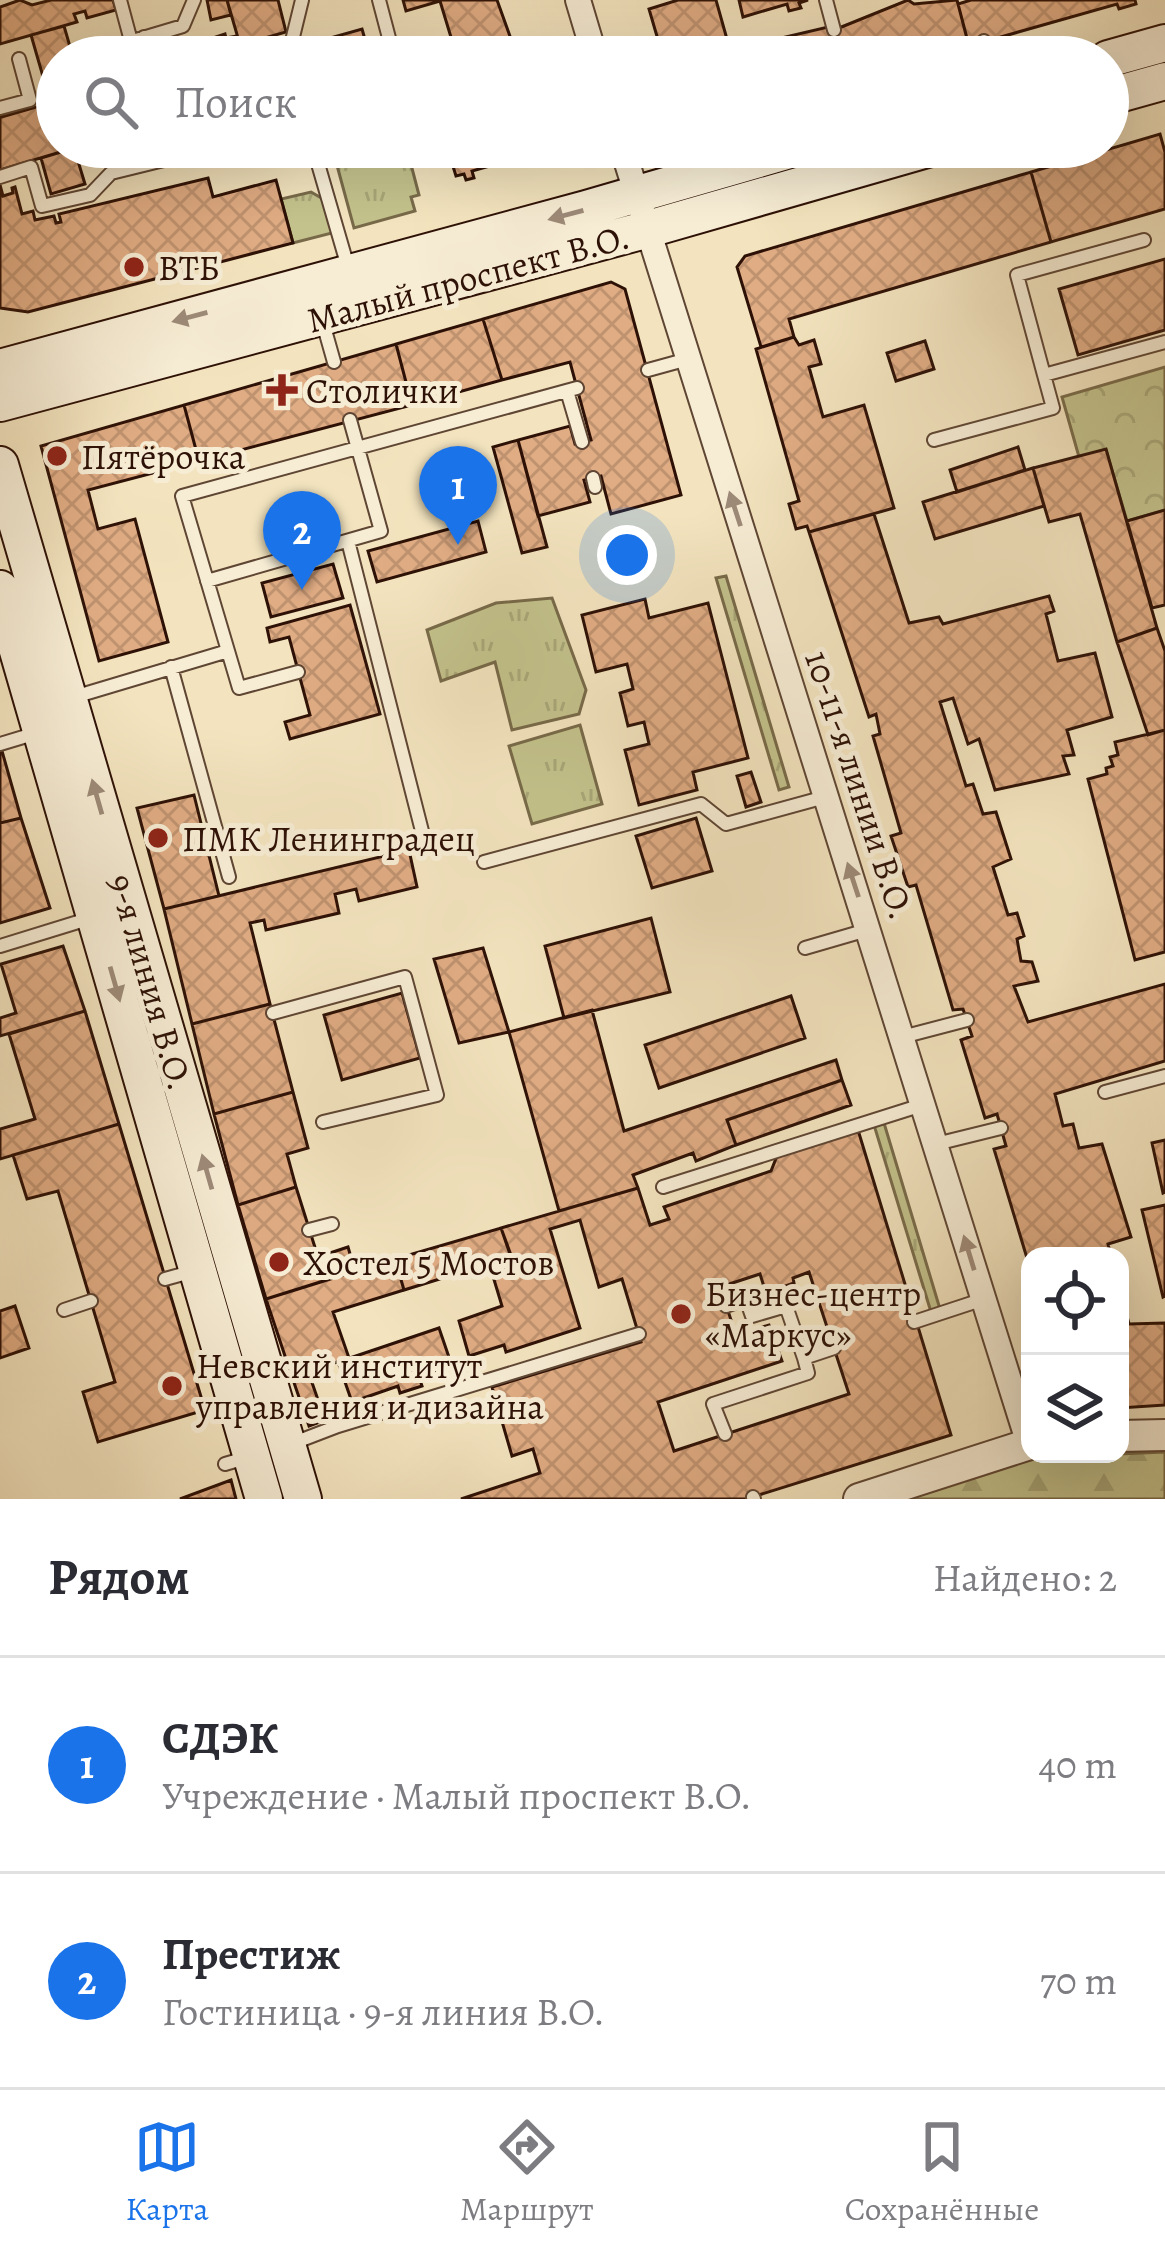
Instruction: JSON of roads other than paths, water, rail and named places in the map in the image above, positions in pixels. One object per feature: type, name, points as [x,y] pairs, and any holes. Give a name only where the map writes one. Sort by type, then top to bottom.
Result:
[{"type":"main road","points":[[1129,53],[1165,43]]},
{"type":"main road","points":[[1129,91],[1165,81]]},
{"type":"main road","name":"Малый проспект В.О.","points":[[0,403],[321,317],[641,213],[749,168]]},
{"type":"main road","name":"Малый проспект В.О.","points":[[0,368],[350,274],[841,168]]},
{"type":"main road","name":"9-я линия В.О.","points":[[0,465],[68,698],[112,912]]},
{"type":"main road","points":[[0,592],[41,732],[162,1041],[210,1263],[238,1460],[264,1499]]},
{"type":"main road","points":[[210,1263],[287,1445],[303,1499]]},
{"type":"street","points":[[578,0],[589,36]]},
{"type":"street","name":"10-11-я линии В.О.","points":[[628,168],[1021,1416]]},
{"type":"street","points":[[1129,1436],[1165,1435]]},
{"type":"street","points":[[859,1499],[1021,1447]]},
{"type":"lane","points":[[120,0],[137,36]]},
{"type":"lane","points":[[148,36],[183,26],[194,0]]},
{"type":"lane","points":[[293,36],[302,0]]},
{"type":"lane","points":[[379,0],[388,36]]},
{"type":"lane","points":[[826,0],[834,29]]},
{"type":"lane","points":[[0,109],[30,100],[19,59]]},
{"type":"lane","points":[[0,176],[31,167],[42,206],[91,195],[111,172],[124,168]]},
{"type":"lane","points":[[320,168],[350,274]]},
{"type":"lane","points":[[934,440],[1053,408],[1016,275],[1144,240]]},
{"type":"lane","points":[[321,317],[334,362]]},
{"type":"lane","points":[[1044,375],[1165,342]]},
{"type":"lane","points":[[648,370],[688,359]]},
{"type":"lane","points":[[298,672],[239,688],[182,496],[572,390],[582,442]]},
{"type":"lane","points":[[207,580],[381,532],[350,420]]},
{"type":"lane","points":[[348,541],[371,653],[423,835]]},
{"type":"lane","points":[[68,698],[228,651]]},
{"type":"lane","points":[[171,668],[229,877]]},
{"type":"lane","points":[[0,744],[41,732]]},
{"type":"lane","points":[[484,862],[700,804],[725,824],[826,796]]},
{"type":"lane","points":[[0,946],[112,912]]},
{"type":"lane","points":[[806,948],[868,929]]},
{"type":"lane","points":[[272,1012],[405,977],[437,1095],[323,1122]]},
{"type":"lane","points":[[902,1037],[967,1020]]},
{"type":"lane","points":[[1105,1092],[1165,1076]]},
{"type":"lane","points":[[663,1187],[924,1104]]},
{"type":"lane","points":[[936,1144],[1001,1128]]},
{"type":"lane","points":[[309,1229],[332,1224]]},
{"type":"lane","points":[[725,1434],[713,1404],[808,1373],[787,1306],[752,1316],[746,1299],[726,1306]]},
{"type":"lane","points":[[914,1322],[984,1299]]},
{"type":"lane","points":[[64,1310],[91,1301]]},
{"type":"lane","points":[[238,1460],[639,1334]]},
{"type":"lane","points":[[804,1358],[834,1348]]},
{"type":"place","name":"ВТБ","points":[[134,267]]},
{"type":"place","name":"Столички","points":[[282,390]]},
{"type":"place","name":"Пятёрочка","points":[[57,456]]},
{"type":"place","name":"СДЭК","points":[[458,545]]},
{"type":"place","name":"Престиж","points":[[302,590]]},
{"type":"place","name":"ПМК Ленинградец","points":[[158,838]]},
{"type":"place","name":"Хостел 5 Мостов","points":[[279,1262]]},
{"type":"place","name":"Бизнес-центр «Маркус»","points":[[681,1314]]},
{"type":"place","name":"Невский институт управления и дизайна","points":[[172,1386]]}]
